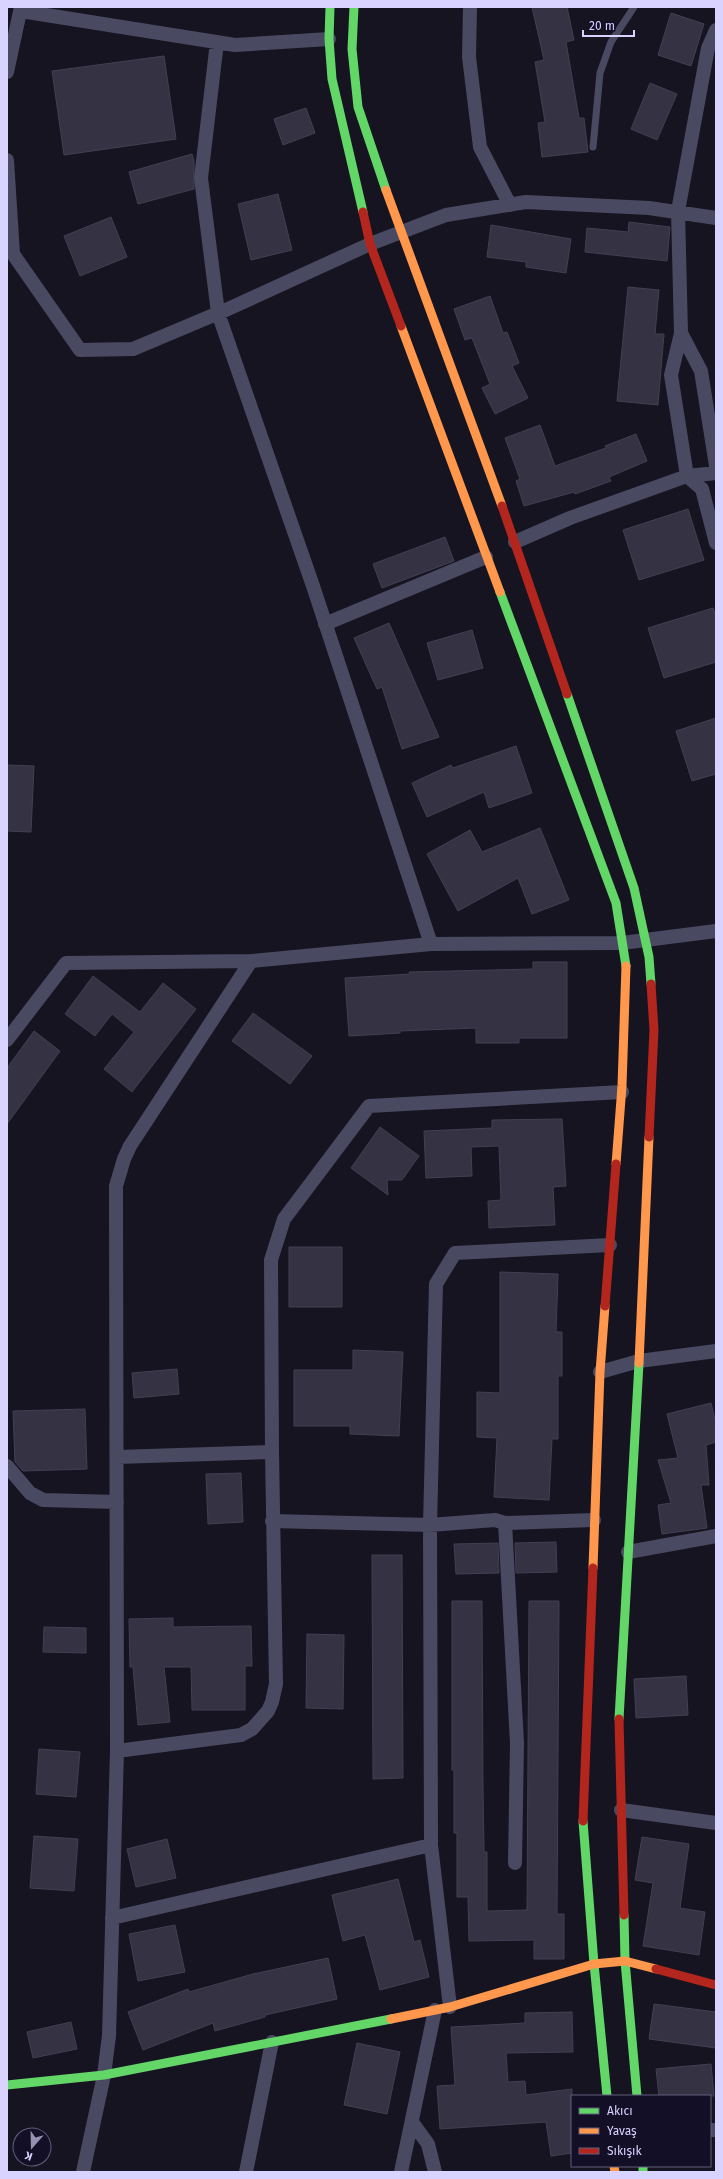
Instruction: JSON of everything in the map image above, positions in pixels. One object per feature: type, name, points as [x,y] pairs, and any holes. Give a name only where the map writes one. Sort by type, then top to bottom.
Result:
[{"type":"street","points":[[330,7],[340,39],[352,50],[358,107],[401,232],[501,550],[616,903],[626,968],[622,1092],[600,1372],[583,1817],[594,1964],[607,2095]]},
{"type":"street","points":[[354,7],[340,39],[332,79],[370,244],[501,550],[634,888],[649,957],[654,1030],[639,1362],[618,1722],[625,1961],[637,2095]]},
{"type":"street","points":[[470,7],[469,57],[480,148],[510,205]]},
{"type":"street","points":[[7,72],[21,9],[235,45],[340,39]]},
{"type":"street","points":[[716,30],[708,48],[678,211],[681,333],[672,375],[687,476],[702,489],[716,543]]},
{"type":"street","points":[[217,42],[201,178],[218,313],[325,624],[431,944]]},
{"type":"street","points":[[7,160],[13,254],[80,350],[133,349],[218,313],[370,244],[446,215],[526,202],[649,208],[678,211],[716,218]]},
{"type":"street","points":[[681,333],[701,371],[716,466]]},
{"type":"street","points":[[325,624],[501,550],[570,518],[687,476],[716,473]]},
{"type":"street","points":[[702,489],[716,473]]},
{"type":"street","points":[[7,1040],[66,963],[250,961],[431,944],[622,943],[716,930]]},
{"type":"street","points":[[83,2172],[104,2075],[109,2036],[117,1751],[115,1199],[119,1172],[130,1146],[250,961]]},
{"type":"street","points":[[117,1751],[241,1735],[252,1729],[268,1711],[276,1684],[272,1521],[270,1273],[274,1247],[284,1219],[369,1106],[622,1092]]},
{"type":"street","points":[[450,2007],[430,1844],[430,1525],[436,1284],[455,1253],[610,1245]]},
{"type":"street","points":[[600,1372],[639,1362],[716,1351]]},
{"type":"street","points":[[117,1457],[272,1452]]},
{"type":"street","points":[[7,1466],[30,1493],[43,1500],[117,1502]]},
{"type":"street","points":[[272,1521],[430,1525],[495,1520],[505,1523],[594,1520]]},
{"type":"street","points":[[505,1523],[517,1743],[515,1863]]},
{"type":"street","points":[[628,1552],[716,1536]]},
{"type":"street","points":[[621,1810],[716,1823]]},
{"type":"street","points":[[112,1918],[430,1844]]},
{"type":"street","points":[[7,2085],[104,2075],[450,2007],[594,1964],[625,1961],[716,1985]]},
{"type":"street","points":[[401,2172],[435,2010]]},
{"type":"street","points":[[246,2172],[272,2042]]},
{"type":"street","points":[[412,2122],[428,2144],[436,2172]]},
{"type":"lane","points":[[593,146],[600,73],[611,42],[634,7]]},
{"type":"building","points":[[532,7],[567,7],[574,40],[566,42],[579,118],[584,118],[588,152],[542,157],[538,123],[545,122],[535,62],[544,60]]},
{"type":"building","points":[[671,13],[704,24],[691,66],[658,55]]},
{"type":"building","points":[[164,56],[176,139],[64,155],[52,71]]},
{"type":"building","points":[[650,83],[677,94],[657,140],[631,129]]},
{"type":"building","points":[[306,108],[315,133],[283,145],[274,119]]},
{"type":"building","points":[[192,154],[194,161],[194,189],[138,204],[129,172]]},
{"type":"building","points":[[278,194],[292,250],[251,260],[238,204]]},
{"type":"building","points":[[111,217],[127,257],[80,276],[64,236]]},
{"type":"building","points":[[629,222],[670,227],[667,261],[585,252],[587,228],[628,232]]},
{"type":"building","points":[[491,225],[571,239],[566,273],[526,267],[526,262],[487,257]]},
{"type":"building","points":[[628,287],[659,290],[655,334],[664,334],[658,405],[617,401]]},
{"type":"building","points":[[490,296],[503,333],[507,332],[519,363],[512,366],[528,398],[495,414],[482,388],[490,384],[472,338],[465,340],[454,309]]},
{"type":"building","points":[[540,425],[555,466],[606,448],[605,446],[636,434],[647,461],[609,477],[611,481],[575,494],[574,492],[524,506],[516,481],[520,479],[505,438]]},
{"type":"building","points":[[688,509],[704,560],[639,580],[623,530]]},
{"type":"building","points":[[445,537],[454,561],[382,588],[373,564]]},
{"type":"building","points":[[713,608],[716,617],[716,662],[664,678],[648,628]]},
{"type":"building","points":[[389,623],[439,737],[402,749],[382,687],[377,689],[354,638]]},
{"type":"building","points":[[472,630],[483,668],[438,680],[427,643]]},
{"type":"building","points":[[716,718],[716,774],[692,781],[676,731]]},
{"type":"building","points":[[516,746],[532,793],[489,808],[484,792],[427,817],[412,783],[451,765],[453,768]]},
{"type":"building","points":[[7,765],[34,766],[31,832],[7,831]]},
{"type":"building","points":[[540,828],[569,900],[532,914],[518,878],[458,911],[427,854],[470,830],[482,852]]},
{"type":"building","points":[[533,962],[567,962],[567,1038],[519,1038],[519,1043],[476,1043],[476,1028],[400,1031],[400,1033],[349,1036],[345,978],[410,974],[409,972],[533,969]]},
{"type":"building","points":[[93,976],[140,1012],[163,983],[196,1009],[132,1092],[104,1069],[134,1032],[112,1014],[95,1036],[65,1014]]},
{"type":"building","points":[[253,1013],[312,1056],[290,1084],[232,1041]]},
{"type":"building","points":[[34,1031],[60,1051],[7,1124],[7,1068]]},
{"type":"building","points":[[562,1119],[566,1186],[553,1187],[555,1225],[489,1228],[488,1201],[501,1200],[499,1146],[471,1147],[472,1176],[426,1178],[424,1131],[492,1128],[492,1120]]},
{"type":"building","points":[[380,1127],[419,1156],[402,1180],[387,1180],[388,1195],[351,1168]]},
{"type":"building","points":[[289,1247],[342,1247],[342,1307],[289,1307]]},
{"type":"building","points":[[500,1272],[558,1274],[556,1332],[562,1332],[562,1376],[558,1376],[558,1439],[552,1439],[549,1500],[494,1497],[497,1438],[477,1437],[477,1392],[500,1393]]},
{"type":"building","points":[[353,1350],[403,1352],[399,1436],[350,1434],[350,1426],[294,1426],[294,1370],[353,1370]]},
{"type":"building","points":[[177,1369],[179,1394],[134,1398],[132,1373]]},
{"type":"building","points":[[711,1403],[716,1424],[716,1442],[706,1445],[709,1485],[701,1485],[707,1528],[662,1534],[658,1505],[671,1503],[658,1460],[678,1458],[667,1414]]},
{"type":"building","points":[[85,1409],[87,1469],[23,1471],[15,1462],[13,1411]]},
{"type":"building","points":[[241,1473],[243,1522],[208,1524],[206,1474]]},
{"type":"building","points":[[556,1542],[557,1572],[516,1573],[515,1543]]},
{"type":"building","points":[[498,1543],[499,1573],[456,1574],[454,1544]]},
{"type":"building","points":[[372,1555],[402,1555],[403,1778],[373,1779]]},
{"type":"building","points":[[452,1601],[482,1601],[484,1852],[487,1852],[487,1911],[527,1910],[529,1601],[559,1601],[557,1914],[564,1914],[564,1959],[534,1959],[534,1940],[469,1941],[468,1897],[457,1897],[457,1833],[454,1833],[454,1770],[452,1770]]},
{"type":"building","points":[[173,1618],[173,1627],[251,1626],[252,1666],[245,1666],[245,1710],[192,1710],[191,1667],[164,1667],[170,1722],[138,1725],[133,1667],[130,1667],[129,1619]]},
{"type":"building","points":[[44,1627],[86,1628],[86,1653],[43,1652]]},
{"type":"building","points":[[307,1634],[344,1635],[343,1709],[306,1708]]},
{"type":"building","points":[[686,1676],[688,1715],[636,1718],[634,1679]]},
{"type":"building","points":[[39,1749],[80,1752],[76,1797],[36,1794]]},
{"type":"building","points":[[34,1836],[78,1839],[74,1891],[30,1888]]},
{"type":"building","points":[[642,1837],[689,1844],[680,1908],[705,1912],[699,1955],[643,1946],[653,1883],[635,1880]]},
{"type":"building","points":[[167,1839],[176,1878],[136,1887],[127,1849]]},
{"type":"building","points":[[398,1879],[414,1942],[420,1940],[429,1977],[380,1990],[365,1935],[343,1941],[332,1895]]},
{"type":"building","points":[[175,1925],[185,1972],[138,1981],[129,1934]]},
{"type":"building","points":[[328,1958],[337,1999],[265,2015],[265,2017],[215,2031],[213,2023],[143,2050],[128,2012],[188,1989],[189,1992],[253,1974]]},
{"type":"building","points":[[654,2004],[716,2012],[716,2048],[649,2039]]},
{"type":"building","points":[[572,2012],[573,2052],[506,2053],[508,2082],[525,2081],[526,2095],[572,2089],[571,2153],[551,2156],[546,2122],[440,2129],[437,2086],[455,2085],[451,2027],[525,2023],[525,2013]]},
{"type":"building","points":[[71,2022],[77,2049],[33,2058],[27,2032]]},
{"type":"building","points":[[357,2043],[400,2052],[387,2114],[344,2105]]},
{"type":"building","points":[[711,2064],[714,2096],[659,2095],[656,2069]]},
{"type":"traffic: fast","points":[[330,7],[329,39],[332,79],[363,212]]},
{"type":"traffic: fast","points":[[354,7],[352,49],[358,107],[386,190]]},
{"type":"traffic: fast","points":[[500,592],[616,903],[626,966]]},
{"type":"traffic: fast","points":[[567,694],[634,888],[649,957],[651,984]]},
{"type":"traffic: fast","points":[[619,1719],[639,1363]]},
{"type":"traffic: fast","points":[[583,1821],[594,1964],[607,2095]]},
{"type":"traffic: fast","points":[[624,1915],[625,1961],[637,2095]]},
{"type":"traffic: fast","points":[[7,2085],[104,2075],[391,2019]]},
{"type":"traffic: fast","points":[[643,2167],[643,2172]]},
{"type":"traffic: slow","points":[[386,190],[502,506]]},
{"type":"traffic: slow","points":[[401,326],[500,592]]},
{"type":"traffic: slow","points":[[616,1164],[622,1086],[626,966]]},
{"type":"traffic: slow","points":[[639,1363],[649,1137]]},
{"type":"traffic: slow","points":[[593,1568],[600,1372],[605,1306]]},
{"type":"traffic: slow","points":[[391,2019],[450,2007],[594,1964],[625,1961],[656,1969]]},
{"type":"traffic: slow","points":[[614,2167],[615,2172]]},
{"type":"traffic: jam","points":[[363,212],[370,244],[401,326]]},
{"type":"traffic: jam","points":[[502,506],[567,694]]},
{"type":"traffic: jam","points":[[649,1137],[654,1030],[651,984]]},
{"type":"traffic: jam","points":[[605,1306],[616,1164]]},
{"type":"traffic: jam","points":[[583,1821],[593,1568]]},
{"type":"traffic: jam","points":[[619,1719],[624,1915]]},
{"type":"traffic: jam","points":[[656,1969],[716,1985]]}]
